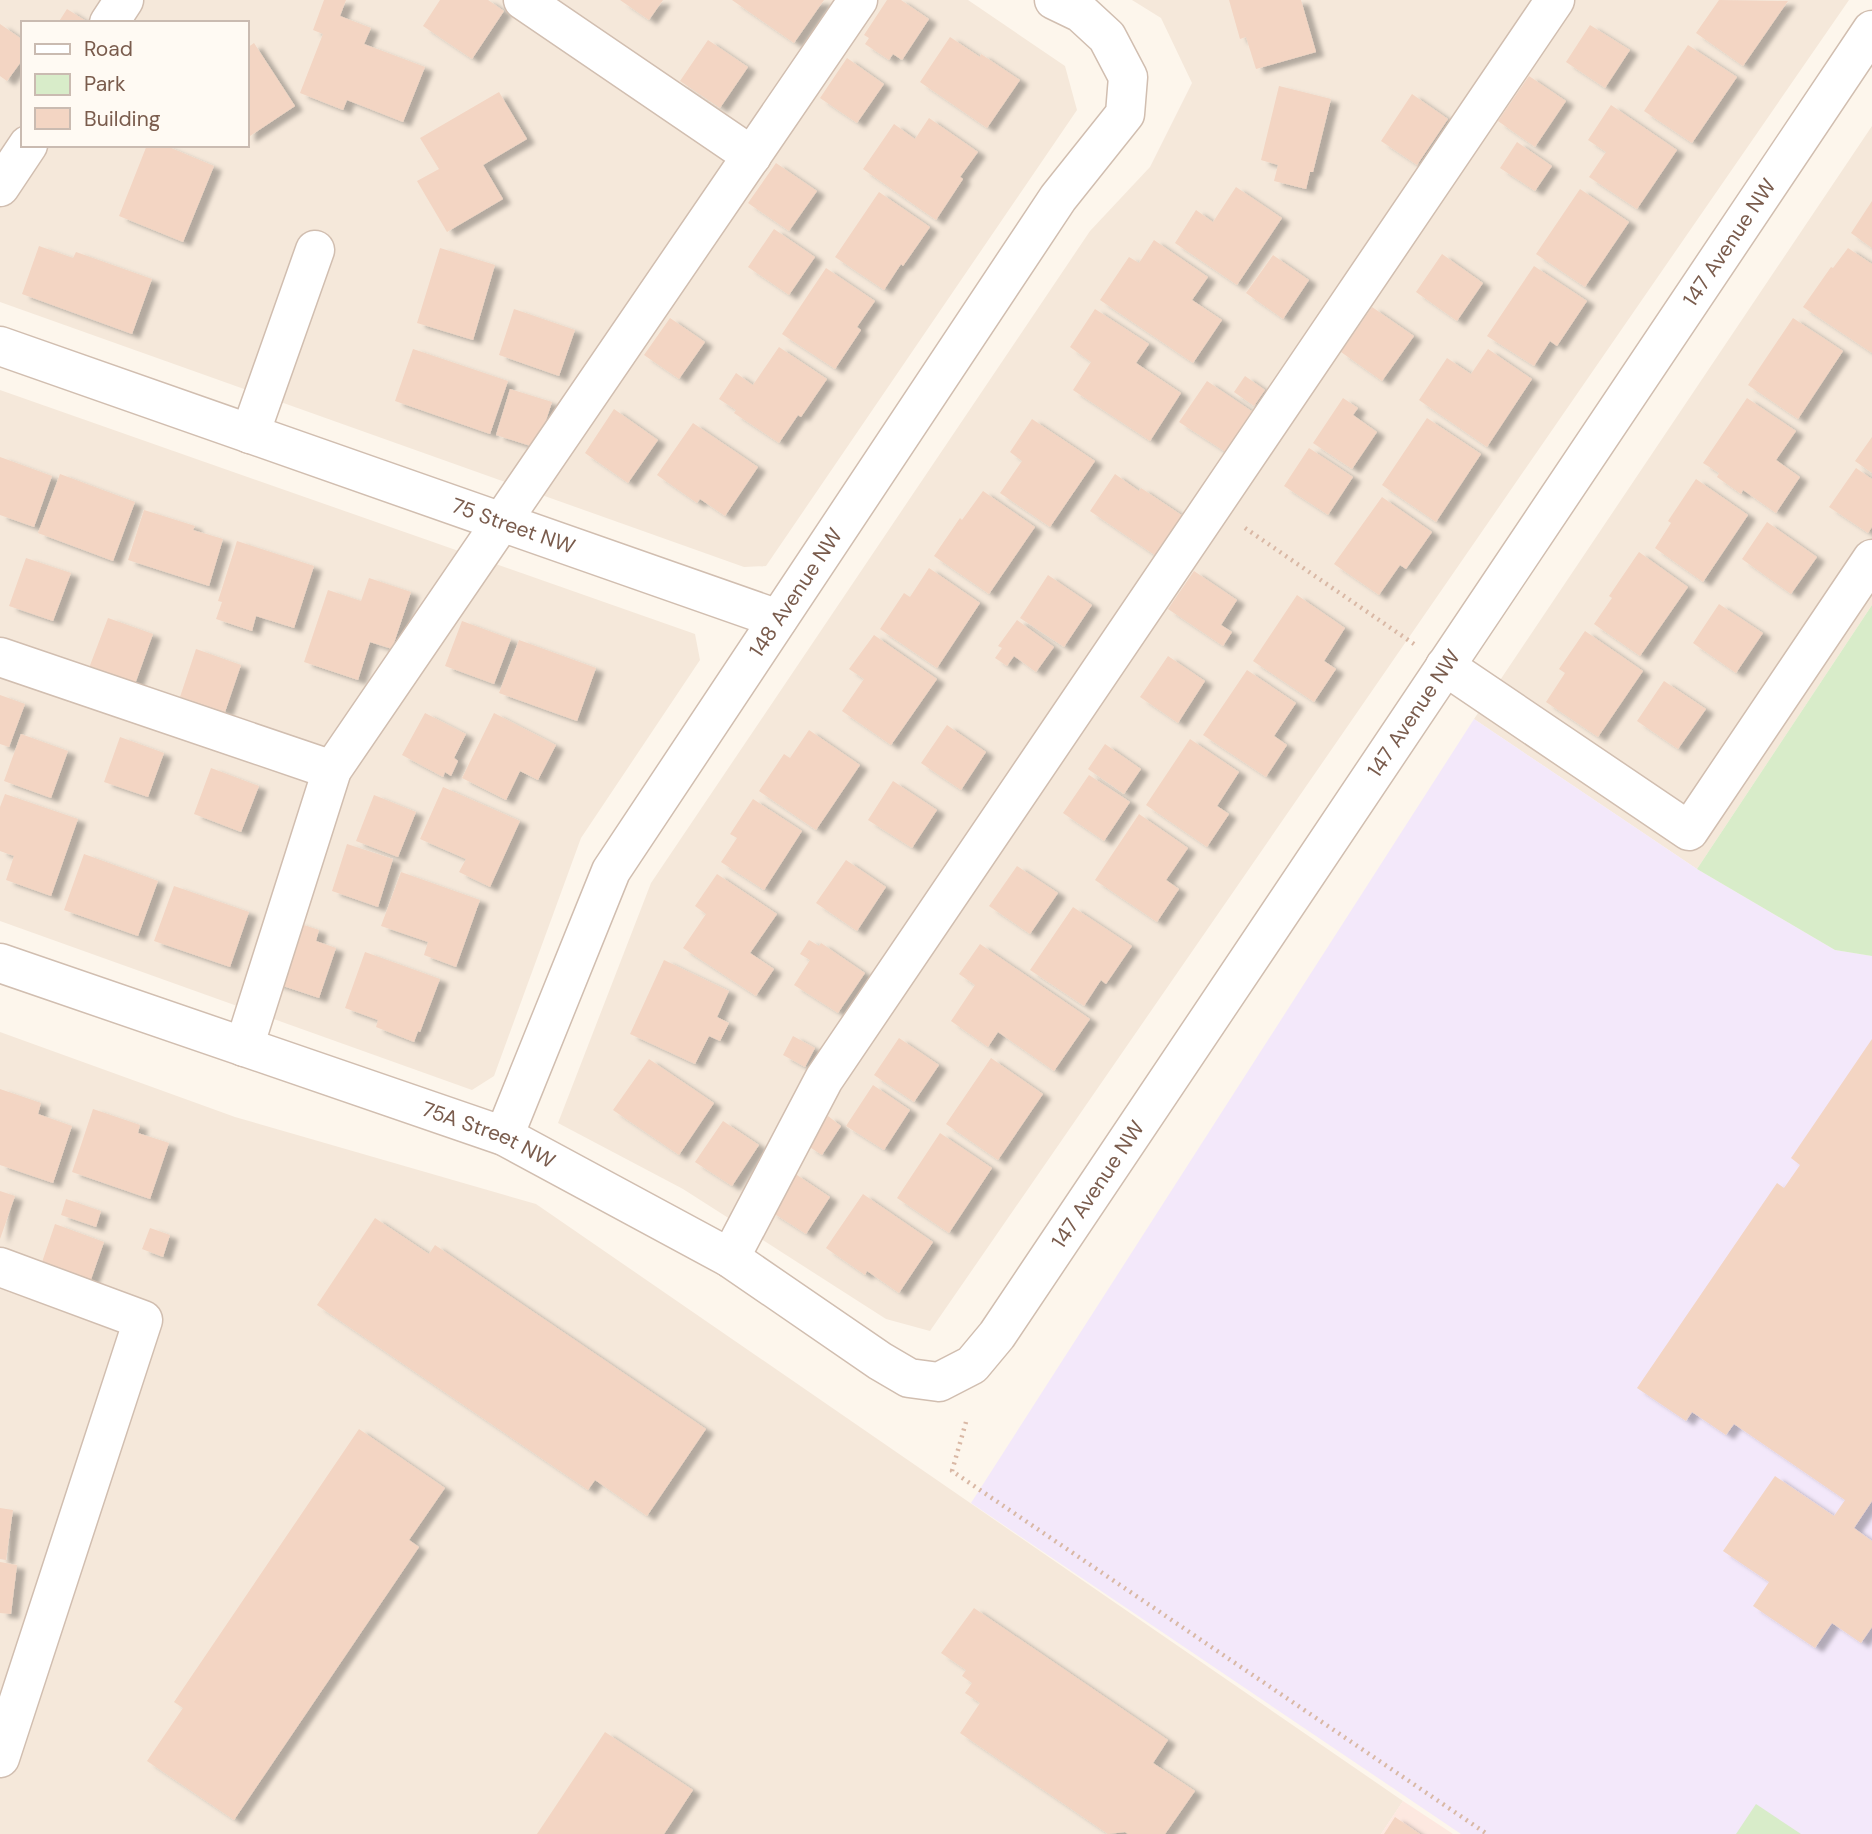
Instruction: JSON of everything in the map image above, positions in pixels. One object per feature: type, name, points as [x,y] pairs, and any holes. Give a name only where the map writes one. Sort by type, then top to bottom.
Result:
[{"type":"street","points":[[110,21],[124,0]]},
{"type":"street","points":[[523,0],[752,156]]},
{"type":"street","points":[[244,1047],[332,771],[858,0]]},
{"type":"street","name":"148 Avenue NW","points":[[504,1136],[611,871],[1058,198],[1125,114],[1128,77],[1107,37],[1081,13],[1054,0]]},
{"type":"street","points":[[730,1258],[824,1079],[1555,0]]},
{"type":"street","name":"147 Avenue NW","points":[[939,1382],[972,1364],[997,1335],[1872,30]]},
{"type":"street","points":[[0,187],[27,147]]},
{"type":"street","points":[[250,434],[315,250]]},
{"type":"street","name":"75 Street NW","points":[[0,346],[778,620]]},
{"type":"street","points":[[1446,666],[1689,831],[1872,559]]},
{"type":"street","points":[[0,657],[332,771]]},
{"type":"street","name":"75A Street NW","points":[[0,963],[504,1136],[730,1258],[909,1378],[939,1382]]},
{"type":"street","points":[[0,1267],[143,1320],[0,1758]]},
{"type":"path","points":[[1213,505],[1446,666]]},
{"type":"path","points":[[966,1422],[952,1471],[1487,1834]]},
{"type":"shaded area","points":[[0,0],[968,0],[1065,66],[1077,110],[766,566],[744,567],[0,302]]},
{"type":"shaded area","points":[[1132,0],[1849,0],[930,1331],[886,1319],[683,1189],[558,1123],[651,883],[1090,231],[1150,167],[1192,83],[1161,18]]},
{"type":"shaded area","points":[[1872,126],[1872,605],[1697,869],[1474,719]]},
{"type":"shaded area","points":[[0,390],[695,634],[700,660],[581,838],[494,1076],[472,1090],[0,921]]},
{"type":"shaded area","points":[[1474,719],[1697,869],[1835,950],[1872,956],[1872,1834],[1461,1834],[971,1503]]},
{"type":"shaded area","points":[[0,1032],[235,1117],[536,1204],[1403,1801],[1381,1834],[0,1834]]},
{"type":"shaded area","points":[[1403,1801],[1453,1834],[1381,1834]]},
{"type":"green space","points":[[1872,605],[1872,956],[1835,950],[1697,869]]},
{"type":"green space","points":[[1756,1804],[1801,1834],[1736,1834]]},
{"type":"building","points":[[324,0],[346,0],[340,16],[371,28],[364,44],[425,67],[403,122],[347,100],[343,110],[300,93],[323,34],[313,30]]},
{"type":"building","points":[[440,0],[488,0],[504,11],[472,59],[423,26]]},
{"type":"building","points":[[620,0],[663,0],[649,20]]},
{"type":"building","points":[[732,0],[824,0],[794,43]]},
{"type":"building","points":[[887,0],[901,0],[929,19],[902,60],[893,54],[889,60],[865,44],[869,38],[864,35]]},
{"type":"building","points":[[1229,0],[1301,0],[1316,52],[1256,69],[1246,37],[1240,39]]},
{"type":"building","points":[[1719,0],[1788,1],[1743,66],[1696,33]]},
{"type":"building","points":[[67,9],[86,21],[59,21]]},
{"type":"building","points":[[0,24],[21,39],[21,62],[7,81],[0,76]]},
{"type":"building","points":[[1590,25],[1630,50],[1605,88],[1566,62]]},
{"type":"building","points":[[950,37],[1020,80],[987,128],[920,82]]},
{"type":"building","points":[[708,40],[748,67],[720,108],[680,81]]},
{"type":"building","points":[[254,43],[295,106],[248,137],[248,47]]},
{"type":"building","points":[[1688,45],[1737,77],[1692,143],[1644,111]]},
{"type":"building","points":[[847,58],[884,84],[857,123],[820,98]]},
{"type":"building","points":[[1529,76],[1566,101],[1535,147],[1498,121]]},
{"type":"building","points":[[1279,86],[1331,99],[1313,172],[1310,172],[1306,189],[1274,181],[1278,165],[1261,160]]},
{"type":"building","points":[[499,92],[527,139],[483,165],[503,199],[447,232],[417,181],[439,169],[420,138]]},
{"type":"building","points":[[1412,94],[1448,119],[1417,165],[1381,141]]},
{"type":"building","points":[[1611,105],[1677,150],[1637,209],[1589,177],[1606,152],[1588,140]]},
{"type":"building","points":[[929,118],[978,152],[960,177],[963,179],[936,220],[863,169],[894,124],[915,139]]},
{"type":"building","points":[[1517,142],[1552,166],[1535,191],[1500,168]]},
{"type":"building","points":[[146,147],[169,147],[214,166],[183,242],[119,216]]},
{"type":"building","points":[[776,163],[817,191],[789,231],[748,203]]},
{"type":"building","points":[[1236,187],[1282,218],[1237,285],[1175,243],[1196,210],[1213,222]]},
{"type":"building","points":[[1580,189],[1629,222],[1585,287],[1536,254]]},
{"type":"building","points":[[879,192],[930,227],[884,290],[835,257]]},
{"type":"building","points":[[1872,201],[1872,248],[1851,233]]},
{"type":"building","points":[[774,229],[815,257],[789,295],[748,267]]},
{"type":"building","points":[[1154,240],[1208,277],[1192,300],[1222,320],[1193,363],[1100,300],[1129,257],[1139,263]]},
{"type":"building","points":[[39,246],[73,258],[76,252],[152,279],[132,334],[22,294]]},
{"type":"building","points":[[440,248],[495,265],[473,340],[417,323]]},
{"type":"building","points":[[1848,248],[1872,264],[1872,353],[1803,307]]},
{"type":"building","points":[[1442,254],[1483,283],[1457,321],[1416,292]]},
{"type":"building","points":[[1273,255],[1309,280],[1283,319],[1246,293]]},
{"type":"building","points":[[1534,266],[1587,301],[1557,346],[1550,341],[1534,366],[1487,336]]},
{"type":"building","points":[[826,268],[875,301],[857,327],[861,330],[835,369],[782,334]]},
{"type":"building","points":[[1372,307],[1414,336],[1382,381],[1341,352]]},
{"type":"building","points":[[514,309],[575,330],[559,376],[499,355]]},
{"type":"building","points":[[1095,309],[1149,344],[1136,363],[1181,393],[1150,441],[1073,390],[1091,362],[1070,347]]},
{"type":"building","points":[[670,318],[705,342],[679,379],[644,355]]},
{"type":"building","points":[[1793,318],[1843,351],[1798,419],[1748,385]]},
{"type":"building","points":[[779,347],[827,379],[779,443],[734,413],[736,410],[719,399],[736,373],[753,385]]},
{"type":"building","points":[[413,349],[508,381],[490,434],[395,401]]},
{"type":"building","points":[[1488,349],[1532,379],[1487,447],[1419,400],[1447,358],[1471,374]]},
{"type":"building","points":[[1245,376],[1265,390],[1254,406],[1234,392]]},
{"type":"building","points":[[1207,381],[1253,412],[1227,453],[1179,422]]},
{"type":"building","points":[[510,389],[552,402],[537,448],[496,435]]},
{"type":"building","points":[[1343,398],[1358,408],[1353,415],[1377,432],[1352,469],[1313,443]]},
{"type":"building","points":[[1747,398],[1796,431],[1776,460],[1800,477],[1776,513],[1743,490],[1741,494],[1717,477],[1719,473],[1703,463]]},
{"type":"building","points":[[614,409],[658,440],[628,483],[585,453]]},
{"type":"building","points":[[1427,418],[1481,454],[1436,522],[1382,485]]},
{"type":"building","points":[[1032,419],[1095,461],[1050,527],[1000,493],[1022,461],[1010,452]]},
{"type":"building","points":[[693,423],[758,467],[725,516],[700,499],[697,503],[657,475]]},
{"type":"building","points":[[1872,437],[1872,473],[1855,461]]},
{"type":"building","points":[[1309,448],[1353,477],[1328,515],[1284,486]]},
{"type":"building","points":[[0,457],[52,476],[34,527],[0,515]]},
{"type":"building","points":[[1856,468],[1872,479],[1872,527],[1868,533],[1829,507]]},
{"type":"building","points":[[60,474],[135,502],[113,561],[38,533]]},
{"type":"building","points":[[1115,474],[1183,516],[1156,556],[1090,511]]},
{"type":"building","points":[[1696,479],[1748,515],[1703,582],[1655,548],[1671,523],[1668,521]]},
{"type":"building","points":[[983,491],[1035,527],[989,594],[934,556],[960,518],[962,520]]},
{"type":"building","points":[[1382,497],[1432,532],[1406,569],[1400,565],[1379,595],[1334,564]]},
{"type":"building","points":[[144,510],[195,526],[193,530],[223,539],[209,586],[128,560]]},
{"type":"building","points":[[1767,522],[1817,557],[1791,594],[1742,559]]},
{"type":"building","points":[[237,541],[314,566],[294,628],[256,616],[252,631],[216,619],[222,602],[218,601]]},
{"type":"building","points":[[1639,552],[1688,587],[1640,656],[1594,624],[1612,598],[1609,596]]},
{"type":"building","points":[[26,558],[71,573],[53,621],[9,606]]},
{"type":"building","points":[[929,568],[980,603],[937,668],[880,629],[904,593],[910,597]]},
{"type":"building","points":[[1194,571],[1237,600],[1221,625],[1232,632],[1223,646],[1168,609]]},
{"type":"building","points":[[1048,575],[1092,605],[1064,647],[1020,618]]},
{"type":"building","points":[[369,578],[411,592],[392,649],[370,642],[358,680],[304,662],[328,590],[361,601]]},
{"type":"building","points":[[1297,595],[1345,628],[1324,661],[1336,669],[1314,702],[1253,661]]},
{"type":"building","points":[[1719,604],[1763,633],[1736,673],[1693,643]]},
{"type":"building","points":[[108,618],[153,634],[135,684],[89,668]]},
{"type":"building","points":[[1017,620],[1054,647],[1036,672],[1014,656],[1007,666],[995,658],[1002,648],[998,646]]},
{"type":"building","points":[[462,621],[511,639],[494,684],[445,666]]},
{"type":"building","points":[[1585,631],[1643,671],[1598,737],[1546,702],[1565,673],[1559,669]]},
{"type":"building","points":[[874,635],[937,679],[891,745],[842,711],[864,679],[849,669]]},
{"type":"building","points":[[519,640],[596,668],[577,721],[499,693]]},
{"type":"building","points":[[196,649],[241,665],[225,712],[180,697]]},
{"type":"building","points":[[1168,656],[1205,681],[1178,723],[1140,697]]},
{"type":"building","points":[[1247,670],[1296,703],[1274,736],[1287,745],[1266,777],[1203,735]]},
{"type":"building","points":[[1664,681],[1706,709],[1678,749],[1637,721]]},
{"type":"building","points":[[0,695],[25,704],[9,747],[0,744]]},
{"type":"building","points":[[425,713],[466,734],[454,758],[458,761],[451,776],[445,772],[443,777],[402,755]]},
{"type":"building","points":[[494,713],[556,745],[538,780],[520,771],[506,800],[462,778]]},
{"type":"building","points":[[947,725],[986,752],[961,790],[921,763]]},
{"type":"building","points":[[809,730],[860,765],[816,830],[759,791],[784,754],[790,758]]},
{"type":"building","points":[[21,734],[68,751],[51,798],[4,781]]},
{"type":"building","points":[[120,737],[164,753],[148,797],[104,782]]},
{"type":"building","points":[[1190,739],[1239,772],[1217,806],[1229,814],[1207,847],[1146,805]]},
{"type":"building","points":[[1105,744],[1141,769],[1124,794],[1088,769]]},
{"type":"building","points":[[211,768],[259,786],[241,832],[194,814]]},
{"type":"building","points":[[1089,775],[1130,802],[1104,841],[1063,813]]},
{"type":"building","points":[[893,781],[937,810],[912,848],[868,820]]},
{"type":"building","points":[[443,787],[520,821],[490,887],[459,872],[466,859],[420,839]]},
{"type":"building","points":[[5,794],[78,819],[51,896],[6,880],[14,856],[0,851],[0,807]]},
{"type":"building","points":[[374,795],[416,812],[398,857],[356,841]]},
{"type":"building","points":[[753,799],[802,831],[764,890],[721,862],[737,838],[730,834]]},
{"type":"building","points":[[1139,814],[1188,848],[1166,880],[1179,889],[1157,922],[1095,880]]},
{"type":"building","points":[[347,844],[393,859],[378,907],[332,891]]},
{"type":"building","points":[[84,854],[158,881],[138,936],[64,910]]},
{"type":"building","points":[[846,860],[886,887],[857,931],[816,903]]},
{"type":"building","points":[[1017,866],[1058,893],[1030,934],[989,906]]},
{"type":"building","points":[[401,872],[480,900],[456,967],[424,955],[428,942],[381,926]]},
{"type":"building","points":[[717,874],[777,914],[750,953],[774,969],[756,996],[683,948],[706,914],[695,906]]},
{"type":"building","points":[[174,886],[249,912],[230,967],[154,941]]},
{"type":"building","points":[[1073,907],[1132,946],[1106,984],[1101,980],[1084,1006],[1030,970]]},
{"type":"building","points":[[295,922],[319,930],[316,941],[336,948],[319,998],[274,983]]},
{"type":"building","points":[[809,940],[819,946],[821,943],[865,973],[838,1013],[794,985],[810,960],[800,954]]},
{"type":"building","points":[[980,944],[1090,1019],[1054,1071],[998,1032],[988,1047],[951,1021],[975,985],[959,974]]},
{"type":"building","points":[[365,952],[440,979],[414,1042],[376,1027],[378,1020],[345,1008]]},
{"type":"building","points":[[664,960],[729,991],[717,1017],[729,1023],[720,1041],[709,1036],[695,1064],[630,1034]]},
{"type":"building","points":[[793,1036],[815,1048],[805,1067],[783,1055]]},
{"type":"building","points":[[899,1038],[939,1065],[914,1102],[874,1075]]},
{"type":"building","points":[[1872,1039],[1872,1501],[1854,1528],[1872,1541],[1872,1627],[1861,1643],[1832,1623],[1815,1648],[1753,1606],[1769,1582],[1723,1551],[1775,1476],[1834,1516],[1845,1500],[1734,1424],[1726,1435],[1692,1412],[1686,1421],[1637,1388],[1777,1183],[1784,1188],[1800,1165],[1791,1158]]},
{"type":"building","points":[[991,1058],[1043,1094],[998,1160],[946,1124]]},
{"type":"building","points":[[649,1059],[714,1103],[679,1155],[613,1110]]},
{"type":"building","points":[[873,1085],[910,1110],[884,1150],[846,1126]]},
{"type":"building","points":[[0,1089],[41,1103],[38,1114],[72,1126],[53,1183],[0,1165]]},
{"type":"building","points":[[93,1109],[140,1125],[138,1133],[169,1143],[150,1199],[72,1172]]},
{"type":"building","points":[[828,1116],[841,1126],[822,1155],[808,1146]]},
{"type":"building","points":[[723,1121],[759,1145],[732,1186],[695,1162]]},
{"type":"building","points":[[940,1133],[992,1168],[949,1233],[897,1198]]},
{"type":"building","points":[[794,1173],[830,1197],[806,1234],[770,1211]]},
{"type":"building","points":[[0,1191],[15,1196],[0,1239]]},
{"type":"building","points":[[863,1194],[933,1242],[899,1293],[867,1271],[865,1275],[826,1248]]},
{"type":"building","points":[[66,1199],[101,1211],[96,1227],[61,1215]]},
{"type":"building","points":[[375,1218],[429,1254],[435,1245],[706,1429],[647,1516],[595,1480],[588,1490],[317,1305]]},
{"type":"building","points":[[55,1224],[104,1242],[88,1288],[39,1271]]},
{"type":"building","points":[[150,1228],[170,1235],[163,1257],[142,1249]]},
{"type":"building","points":[[359,1429],[445,1488],[409,1540],[419,1547],[234,1820],[147,1761],[183,1708],[174,1702]]},
{"type":"building","points":[[0,1508],[13,1510],[6,1560],[0,1559]]},
{"type":"building","points":[[0,1562],[17,1565],[11,1614],[0,1613]]},
{"type":"building","points":[[974,1608],[1168,1740],[1153,1763],[1195,1791],[1165,1834],[1108,1834],[960,1733],[980,1703],[965,1693],[972,1683],[962,1676],[966,1670],[941,1653]]},
{"type":"building","points":[[605,1732],[693,1790],[664,1834],[537,1834]]},
{"type":"building","points":[[1395,1817],[1420,1834],[1384,1834]]}]
